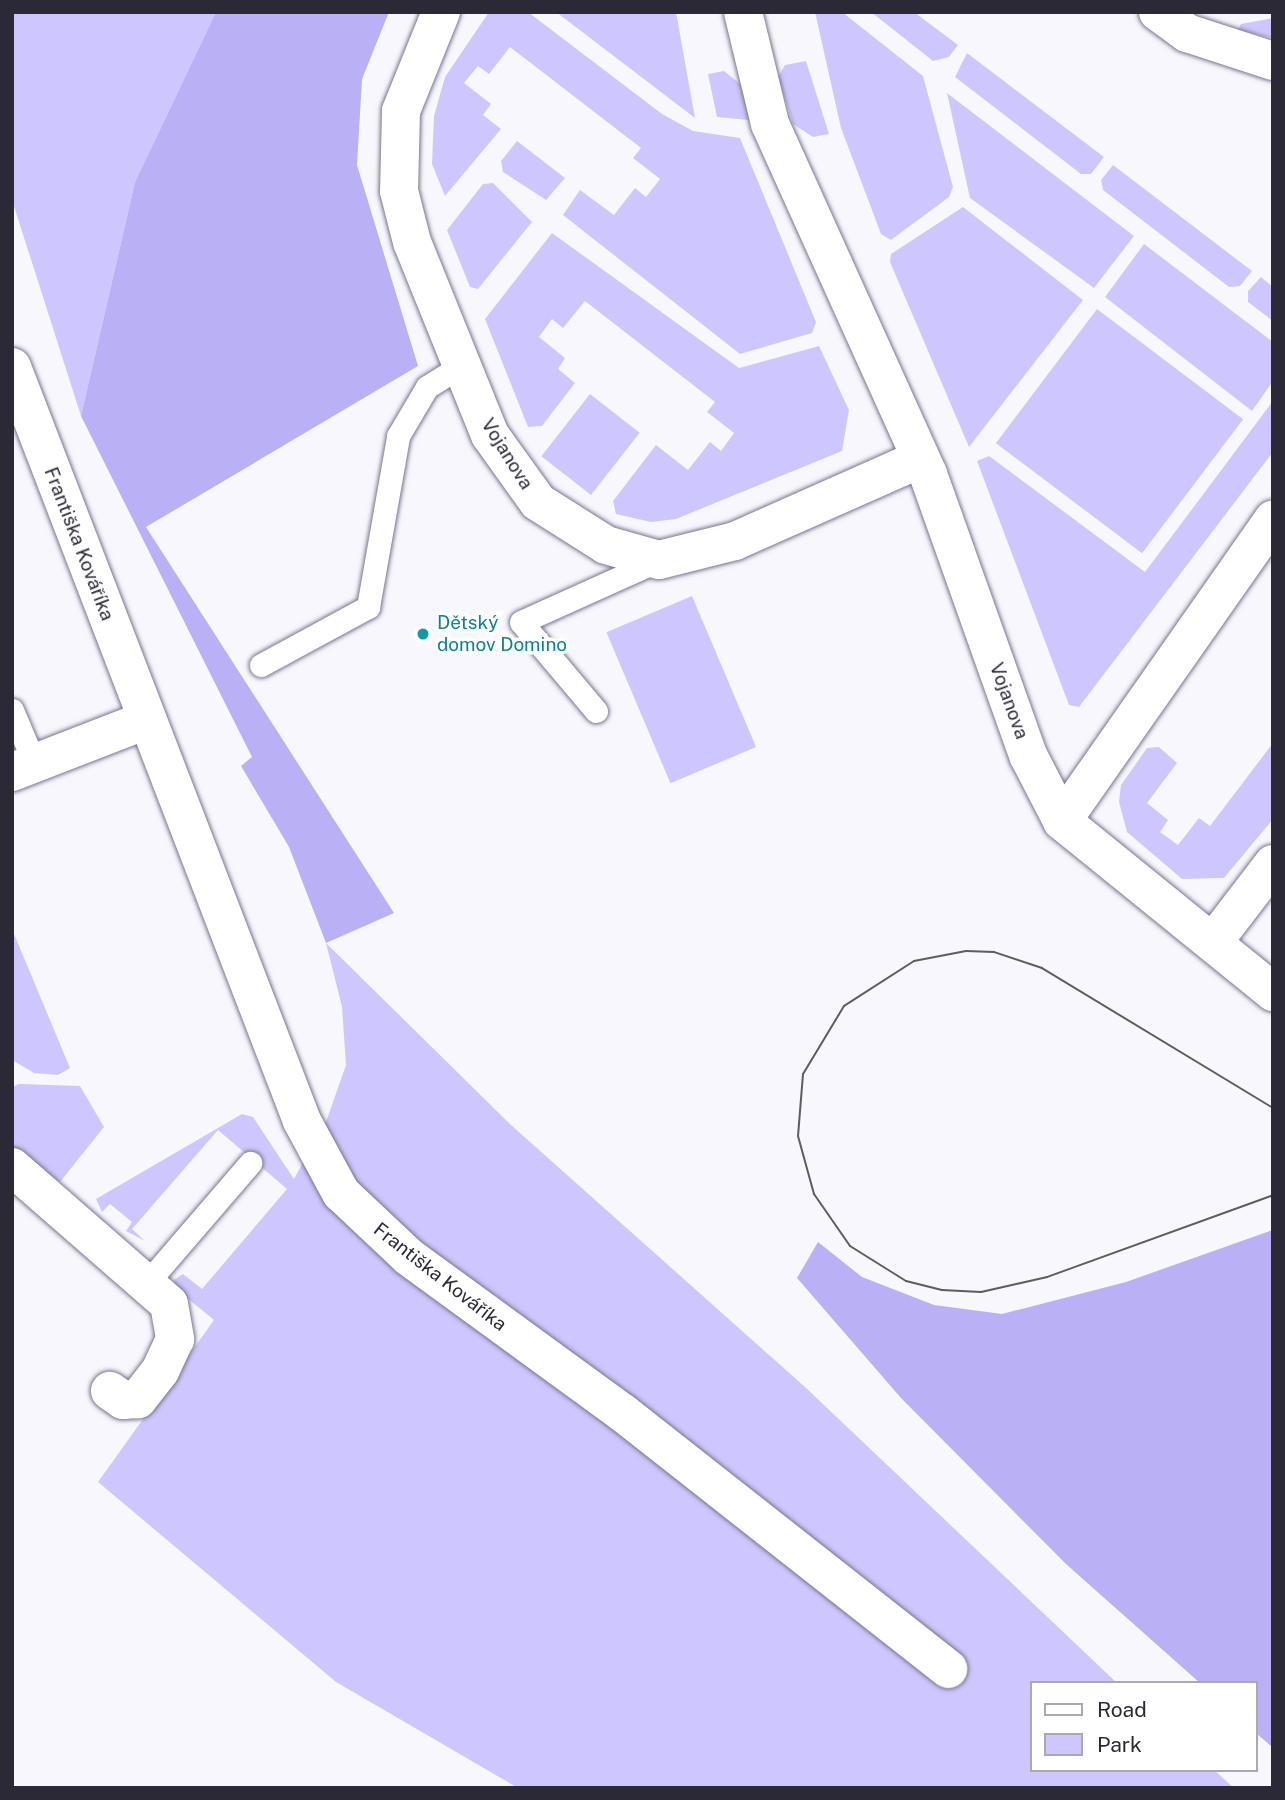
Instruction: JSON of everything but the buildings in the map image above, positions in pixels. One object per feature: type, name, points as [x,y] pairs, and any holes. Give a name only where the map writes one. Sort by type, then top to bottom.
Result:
[{"type":"street","name":"Vojanova","points":[[440,12],[415,66],[396,149],[412,242],[490,435],[538,502],[606,545],[659,560],[735,541],[920,459]]},
{"type":"street","name":"Vojanova","points":[[743,12],[770,124],[920,459],[1029,757],[1062,821],[1214,941],[1273,992]]},
{"type":"street","points":[[1158,12],[1187,33],[1273,61]]},
{"type":"street","name":"Františka Kováříka","points":[[12,367],[302,1121],[341,1193],[409,1257],[623,1413],[948,1669]]},
{"type":"street","points":[[1062,821],[1273,520]]},
{"type":"street","points":[[23,766],[146,720]]},
{"type":"street","points":[[1214,941],[1273,864]]},
{"type":"street","points":[[12,1167],[169,1304],[175,1339],[138,1399],[123,1400],[110,1391]]},
{"type":"lane","points":[[261,665],[368,607],[398,436],[428,387],[461,366]]},
{"type":"lane","points":[[596,711],[520,622],[659,560]]},
{"type":"lane","points":[[12,710],[23,766]]},
{"type":"lane","points":[[146,1284],[250,1163]]},
{"type":"green space","points":[[12,12],[216,12],[135,182],[81,416],[12,200]]},
{"type":"green space","points":[[489,12],[528,12],[662,114],[693,131],[740,138],[816,322],[812,333],[740,354],[563,215],[580,190],[614,215],[635,188],[646,197],[660,179],[633,158],[641,148],[510,47],[489,74],[478,66],[464,83],[491,104],[483,115],[501,129],[445,196],[432,164],[434,116],[445,77]]},
{"type":"green space","points":[[556,12],[676,12],[695,118]]},
{"type":"green space","points":[[815,12],[842,12],[923,76],[953,187],[949,197],[891,240],[881,234],[841,128]]},
{"type":"green space","points":[[871,12],[914,12],[958,45],[949,57],[933,61]]},
{"type":"green space","points":[[1273,18],[1273,38],[1238,30],[1241,24]]},
{"type":"green space","points":[[967,53],[1104,157],[1091,174],[1081,174],[955,77]]},
{"type":"green space","points":[[806,61],[829,134],[813,137],[793,124],[778,77],[785,65]]},
{"type":"green space","points":[[724,71],[743,86],[749,120],[717,117],[708,74]]},
{"type":"green space","points":[[947,93],[1134,236],[1094,288],[970,198]]},
{"type":"green space","points":[[517,141],[565,178],[546,200],[503,172],[501,161]]},
{"type":"green space","points":[[1113,165],[1252,271],[1240,286],[1229,287],[1103,190],[1101,180]]},
{"type":"green space","points":[[493,183],[532,222],[478,289],[470,287],[447,230],[483,184]]},
{"type":"green space","points":[[963,207],[1083,300],[969,447],[890,262],[891,254]]},
{"type":"green space","points":[[552,233],[739,368],[819,346],[849,410],[842,451],[676,519],[651,522],[616,514],[613,501],[656,445],[688,470],[710,442],[721,451],[734,433],[707,412],[715,402],[585,301],[563,328],[552,319],[539,337],[565,358],[558,369],[575,383],[542,426],[528,427],[485,319]]},
{"type":"green space","points":[[1144,244],[1273,342],[1273,381],[1252,411],[1105,297]]},
{"type":"green space","points":[[1261,277],[1273,287],[1273,321],[1248,302],[1248,291]]},
{"type":"green space","points":[[1097,309],[1243,419],[1142,553],[996,443]]},
{"type":"green space","points":[[590,394],[640,433],[591,495],[541,456]]},
{"type":"green space","points":[[1273,401],[1273,452],[1079,707],[1069,705],[977,461],[989,456],[1145,572]]},
{"type":"green space","points":[[692,596],[756,747],[670,783],[606,632]]},
{"type":"green space","points":[[1273,743],[1273,819],[1224,878],[1182,879],[1127,832],[1119,802],[1121,785],[1147,748],[1159,747],[1177,763],[1147,803],[1168,820],[1160,832],[1178,845],[1199,818],[1210,826]]},
{"type":"green space","points":[[12,929],[70,1068],[58,1075],[34,1073],[12,1060]]},
{"type":"green space","points":[[326,943],[511,1125],[805,1387],[1115,1681],[1030,1681],[1030,1772],[1216,1772],[1234,1788],[518,1788],[336,1682],[98,1482],[214,1320],[176,1289],[174,1280],[183,1274],[202,1289],[287,1189],[218,1130],[132,1229],[145,1241],[126,1231],[132,1222],[110,1204],[102,1212],[96,1199],[242,1114],[253,1117],[294,1179],[327,1119],[346,1065],[342,1007]]},
{"type":"green space","points":[[19,1084],[80,1086],[104,1127],[60,1182],[12,1147],[12,1087]]},
{"type":"shaded area","points":[[216,12],[389,12],[362,79],[357,165],[418,366],[146,527],[394,913],[326,943],[289,847],[241,766],[252,757],[81,416],[135,182]]},
{"type":"shaded area","points":[[1273,1230],[1273,1748],[1257,1734],[1257,1681],[1198,1681],[1066,1564],[901,1398],[797,1278],[818,1242],[862,1277],[934,1305],[1002,1314],[1126,1282]]},
{"type":"tram line","points":[[1273,1108],[1042,968],[994,952],[966,951],[914,961],[844,1006],[803,1074],[798,1136],[814,1194],[850,1246],[906,1281],[942,1290],[981,1292],[1047,1277],[1273,1195]]},
{"type":"place","name":"Dětský domov Domino","points":[[423,634]]}]
